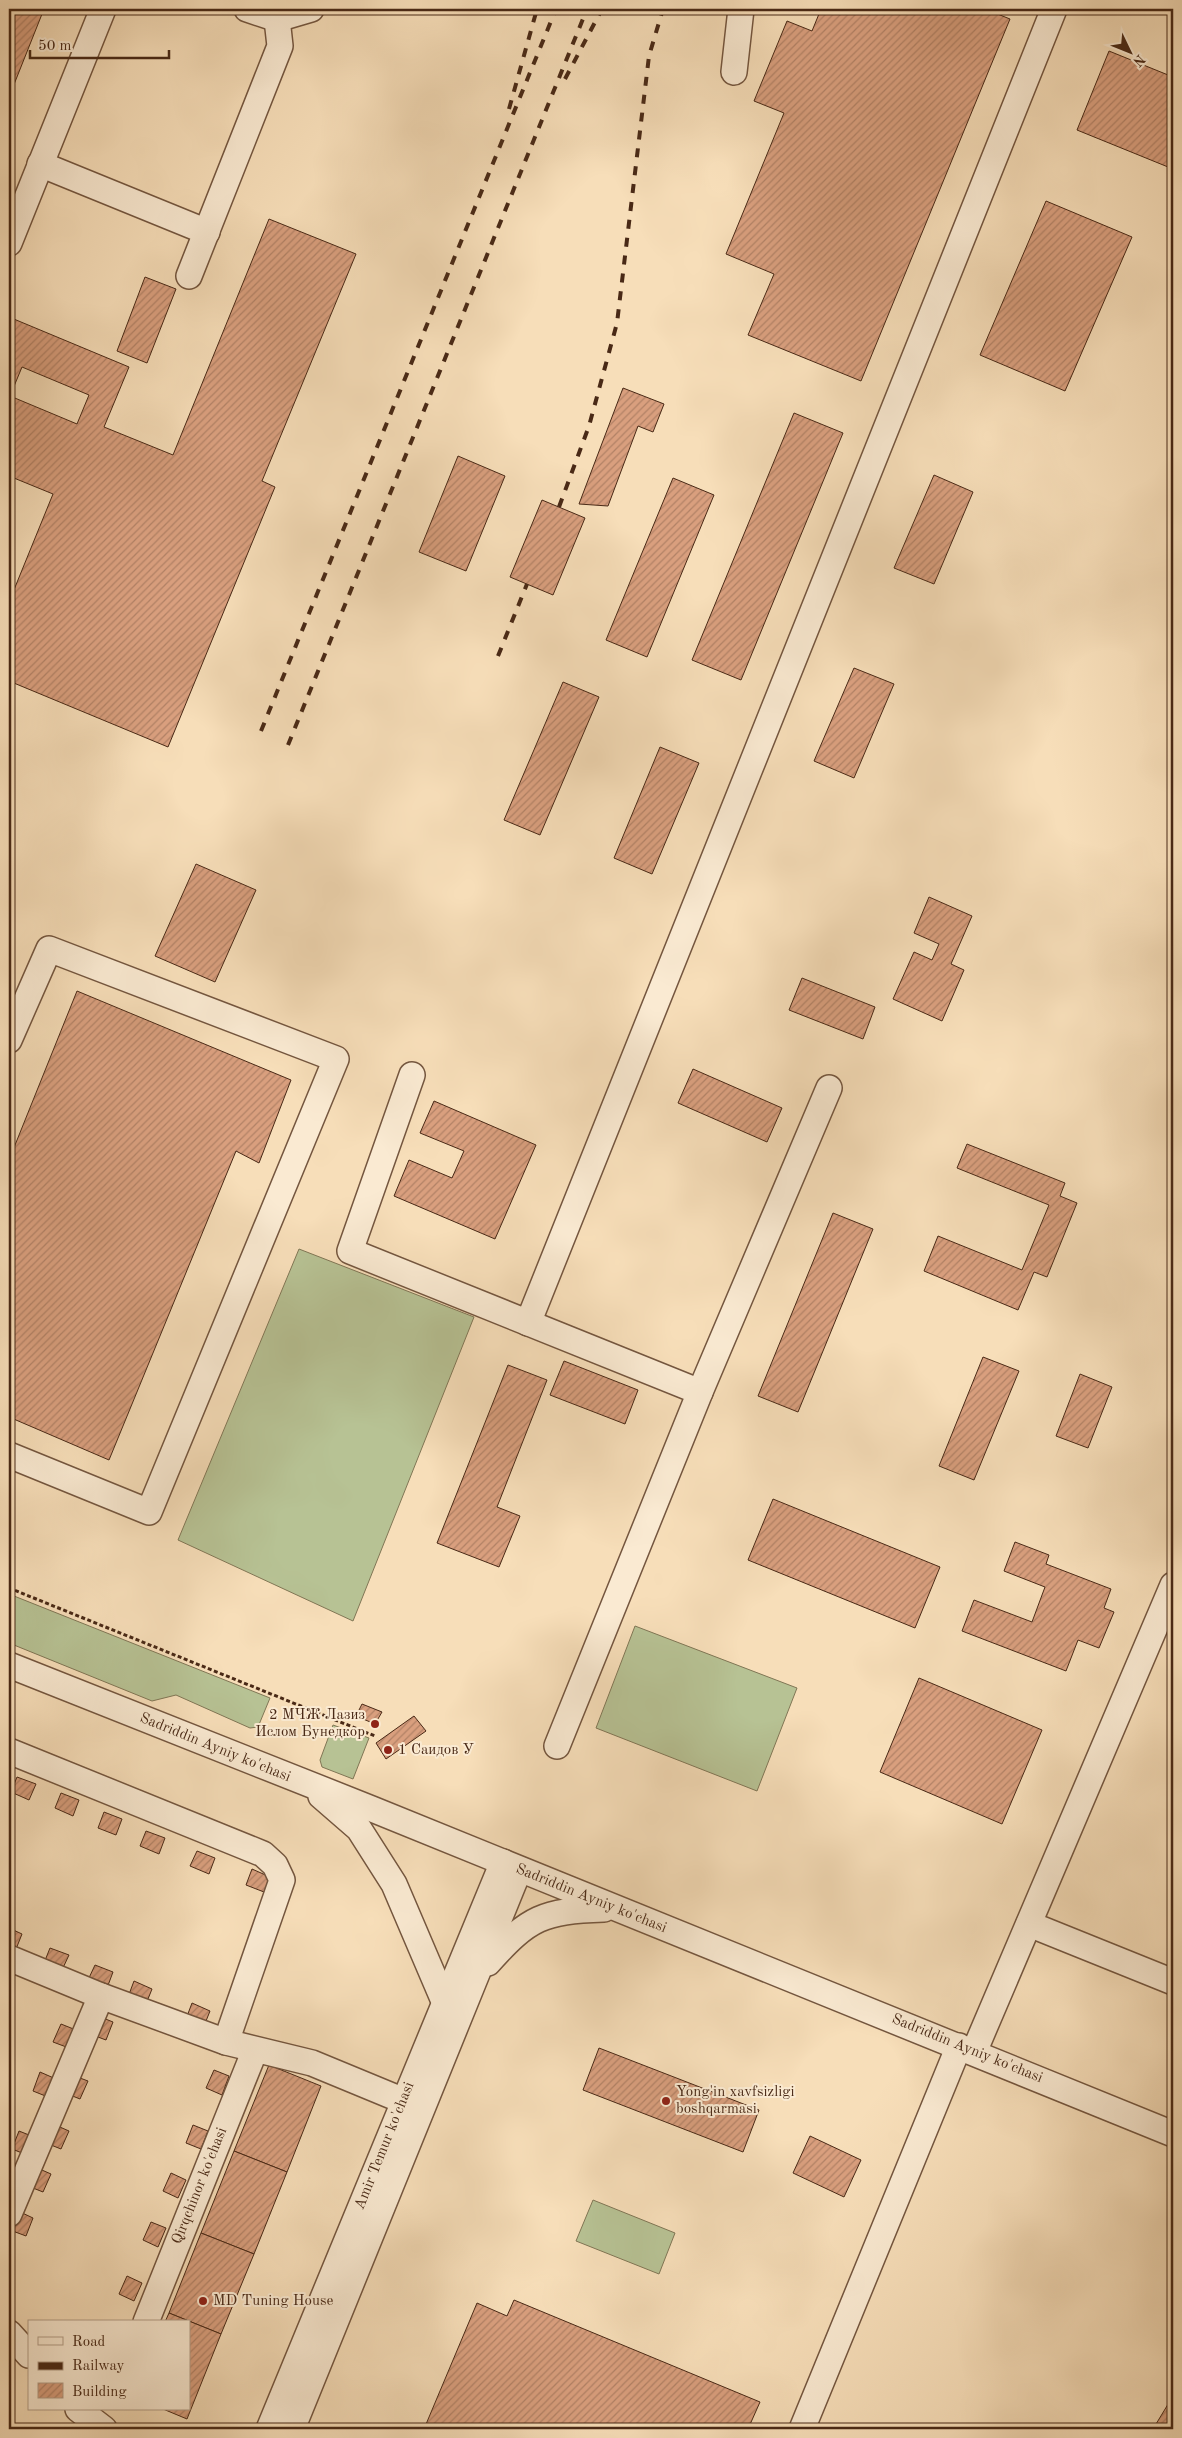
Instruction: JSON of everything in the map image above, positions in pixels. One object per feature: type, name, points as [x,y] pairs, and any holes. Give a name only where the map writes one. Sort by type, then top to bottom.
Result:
[{"type":"street","points":[[9,243],[103,9]]},
{"type":"street","points":[[247,9],[277,19],[310,9]]},
{"type":"street","points":[[734,72],[740,9]]},
{"type":"street","points":[[528,1323],[1054,9]]},
{"type":"street","points":[[189,276],[280,46],[277,19]]},
{"type":"street","points":[[40,164],[206,232]]},
{"type":"street","points":[[9,1040],[49,949],[336,1059],[149,1512],[9,1455]]},
{"type":"street","points":[[412,1075],[350,1250],[700,1392]]},
{"type":"street","points":[[557,1746],[700,1392],[829,1088]]},
{"type":"street","points":[[811,2422],[967,2049],[1029,1924],[1173,1585]]},
{"type":"street","name":"Sadriddin Ayniy ko'chasi","points":[[9,1665],[967,2049],[1173,2134]]},
{"type":"street","points":[[9,1751],[264,1854],[275,1865],[282,1880],[226,2042]]},
{"type":"street","points":[[310,1786],[359,1829],[394,1884],[444,2001]]},
{"type":"street","name":"Amir Temur ko'chasi","points":[[292,2429],[477,1977],[511,1866]]},
{"type":"street","name":"Amir Temur ko'chasi","points":[[269,2429],[444,2001],[511,1866]]},
{"type":"street","points":[[477,1977],[523,1928],[542,1916],[567,1910],[615,1909]]},
{"type":"street","points":[[1029,1924],[1173,1982]]},
{"type":"street","points":[[9,1958],[101,1996],[226,2042],[312,2063],[404,2101]]},
{"type":"street","points":[[9,2214],[101,1996]]},
{"type":"street","name":"Qirqchinor ko'chasi","points":[[147,2320],[255,2050]]},
{"type":"street","points":[[9,2333],[28,2355]]},
{"type":"street","points":[[79,2410],[103,2429],[111,2410]]},
{"type":"path","points":[[9,1588],[375,1736]]},
{"type":"green space","points":[[299,1249],[474,1317],[353,1621],[178,1540]]},
{"type":"green space","points":[[9,1594],[270,1698],[258,1727],[250,1728],[176,1695],[152,1701],[9,1643]]},
{"type":"green space","points":[[635,1626],[797,1688],[757,1791],[596,1728]]},
{"type":"green space","points":[[333,1725],[369,1738],[353,1779],[322,1767],[320,1760]]},
{"type":"green space","points":[[593,2200],[675,2233],[659,2274],[576,2241]]},
{"type":"building","points":[[9,9],[44,9],[9,97]]},
{"type":"building","points":[[821,9],[985,9],[1010,19],[861,381],[748,335],[774,274],[726,254],[784,113],[754,101],[787,21],[812,31]]},
{"type":"building","points":[[1109,51],[1173,77],[1173,169],[1077,130]]},
{"type":"building","points":[[1046,201],[1132,237],[1065,391],[980,355]]},
{"type":"building","points":[[269,219],[356,254],[262,481],[275,487],[168,747],[9,681],[9,602],[53,494],[9,476],[9,317],[129,367],[104,427],[173,455]],"holes":[[[22,367],[89,395],[77,424],[10,396]]]},
{"type":"building","points":[[145,277],[176,289],[147,363],[117,351]]},
{"type":"building","points":[[623,388],[664,404],[653,432],[638,426],[608,506],[579,504]]},
{"type":"building","points":[[794,413],[843,433],[741,680],[692,660]]},
{"type":"building","points":[[458,456],[505,476],[466,571],[419,552]]},
{"type":"building","points":[[934,475],[973,492],[934,584],[894,568]]},
{"type":"building","points":[[673,478],[714,495],[647,657],[606,640]]},
{"type":"building","points":[[542,500],[585,518],[553,595],[510,577]]},
{"type":"building","points":[[854,668],[894,684],[854,778],[814,761]]},
{"type":"building","points":[[563,682],[599,697],[540,835],[504,820]]},
{"type":"building","points":[[660,747],[699,763],[652,874],[614,858]]},
{"type":"building","points":[[196,864],[256,890],[215,982],[155,956]]},
{"type":"building","points":[[929,897],[972,916],[951,964],[964,970],[942,1021],[893,999],[914,952],[932,960],[939,944],[914,933]]},
{"type":"building","points":[[802,978],[875,1007],[863,1039],[789,1010]]},
{"type":"building","points":[[77,991],[291,1080],[259,1163],[236,1151],[109,1460],[9,1417],[9,1160]]},
{"type":"building","points":[[693,1069],[782,1108],[767,1142],[678,1103]]},
{"type":"building","points":[[434,1101],[536,1145],[495,1239],[394,1196],[409,1160],[452,1178],[464,1151],[420,1133]]},
{"type":"building","points":[[967,1144],[1065,1183],[1060,1196],[1077,1203],[1047,1277],[1034,1272],[1018,1310],[924,1271],[938,1236],[1022,1270],[1049,1205],[957,1168]]},
{"type":"building","points":[[833,1213],[873,1229],[798,1412],[758,1396]]},
{"type":"building","points":[[983,1357],[1019,1371],[974,1480],[939,1466]]},
{"type":"building","points":[[564,1361],[638,1390],[625,1424],[550,1395]]},
{"type":"building","points":[[508,1365],[547,1380],[497,1507],[520,1516],[499,1567],[437,1543]]},
{"type":"building","points":[[1080,1374],[1112,1387],[1088,1448],[1056,1436]]},
{"type":"building","points":[[773,1499],[940,1567],[915,1628],[748,1560]]},
{"type":"building","points":[[1015,1542],[1049,1555],[1046,1564],[1111,1589],[1104,1608],[1114,1612],[1099,1648],[1078,1640],[1066,1671],[962,1631],[974,1600],[1032,1622],[1045,1587],[1004,1571]]},
{"type":"building","points":[[919,1678],[1042,1730],[1002,1824],[880,1772]]},
{"type":"building","points":[[362,1704],[382,1712],[375,1724],[356,1716]]},
{"type":"building","points":[[414,1716],[426,1731],[386,1759],[376,1743]]},
{"type":"building","points":[[17,1777],[36,1784],[29,1800],[11,1792]]},
{"type":"building","points":[[61,1793],[79,1800],[73,1816],[55,1808]]},
{"type":"building","points":[[104,1812],[122,1819],[116,1835],[98,1828]]},
{"type":"building","points":[[146,1831],[165,1838],[159,1854],[140,1846]]},
{"type":"building","points":[[197,1851],[215,1858],[209,1874],[190,1866]]},
{"type":"building","points":[[252,1869],[270,1877],[264,1892],[246,1885]]},
{"type":"building","points":[[9,1928],[22,1934],[16,1949],[9,1947]]},
{"type":"building","points":[[50,1948],[69,1955],[62,1970],[44,1963]]},
{"type":"building","points":[[95,1965],[113,1972],[107,1988],[88,1980]]},
{"type":"building","points":[[134,1981],[152,1989],[146,2004],[128,1997]]},
{"type":"building","points":[[192,2003],[210,2011],[204,2026],[186,2019]]},
{"type":"building","points":[[98,2016],[113,2022],[106,2040],[90,2034]]},
{"type":"building","points":[[61,2024],[76,2030],[69,2048],[53,2042]]},
{"type":"building","points":[[599,2048],[759,2110],[743,2152],[583,2090]]},
{"type":"building","points":[[269,2065],[321,2086],[287,2172],[234,2151]]},
{"type":"building","points":[[214,2070],[229,2076],[222,2095],[206,2088]]},
{"type":"building","points":[[40,2072],[56,2079],[48,2097],[33,2091]]},
{"type":"building","points":[[72,2075],[88,2081],[80,2099],[65,2093]]},
{"type":"building","points":[[53,2124],[69,2131],[61,2149],[46,2143]]},
{"type":"building","points":[[193,2125],[208,2131],[201,2149],[186,2143]]},
{"type":"building","points":[[19,2131],[34,2137],[27,2155],[12,2149]]},
{"type":"building","points":[[810,2136],[861,2160],[844,2197],[793,2173]]},
{"type":"building","points":[[234,2151],[287,2172],[254,2254],[201,2233]]},
{"type":"building","points":[[35,2167],[51,2174],[43,2192],[28,2186]]},
{"type":"building","points":[[171,2173],[186,2180],[178,2198],[163,2191]]},
{"type":"building","points":[[18,2211],[33,2218],[26,2236],[10,2230]]},
{"type":"building","points":[[151,2222],[166,2228],[158,2247],[143,2240]]},
{"type":"building","points":[[201,2233],[254,2254],[221,2334],[169,2313]]},
{"type":"building","points":[[127,2276],[142,2283],[134,2301],[119,2294]]},
{"type":"building","points":[[514,2300],[760,2402],[748,2429],[424,2429],[477,2303],[507,2316]]},
{"type":"building","points":[[169,2313],[186,2320],[166,2320]]},
{"type":"building","points":[[190,2321],[221,2334],[187,2419],[165,2410],[190,2410]]},
{"type":"building","points":[[1173,2396],[1173,2429],[1153,2429]]},
{"type":"railway","points":[[509,109],[537,9]]},
{"type":"railway","points":[[261,731],[556,9]]},
{"type":"railway","points":[[288,745],[587,9]]},
{"type":"railway","points":[[565,79],[602,9]]},
{"type":"railway","points":[[559,507],[589,426],[617,323],[649,56],[663,9]]},
{"type":"railway","points":[[498,656],[527,584]]},
{"type":"place","name":"2 МЧЖ Лазиз Ислом Бунедкор","points":[[375,1724]]},
{"type":"place","name":"1 Саидов У","points":[[388,1750]]},
{"type":"place","name":"Yong'in xavfsizligi boshqarmasi","points":[[666,2101]]},
{"type":"place","name":"MD Tuning House","points":[[203,2301]]}]
